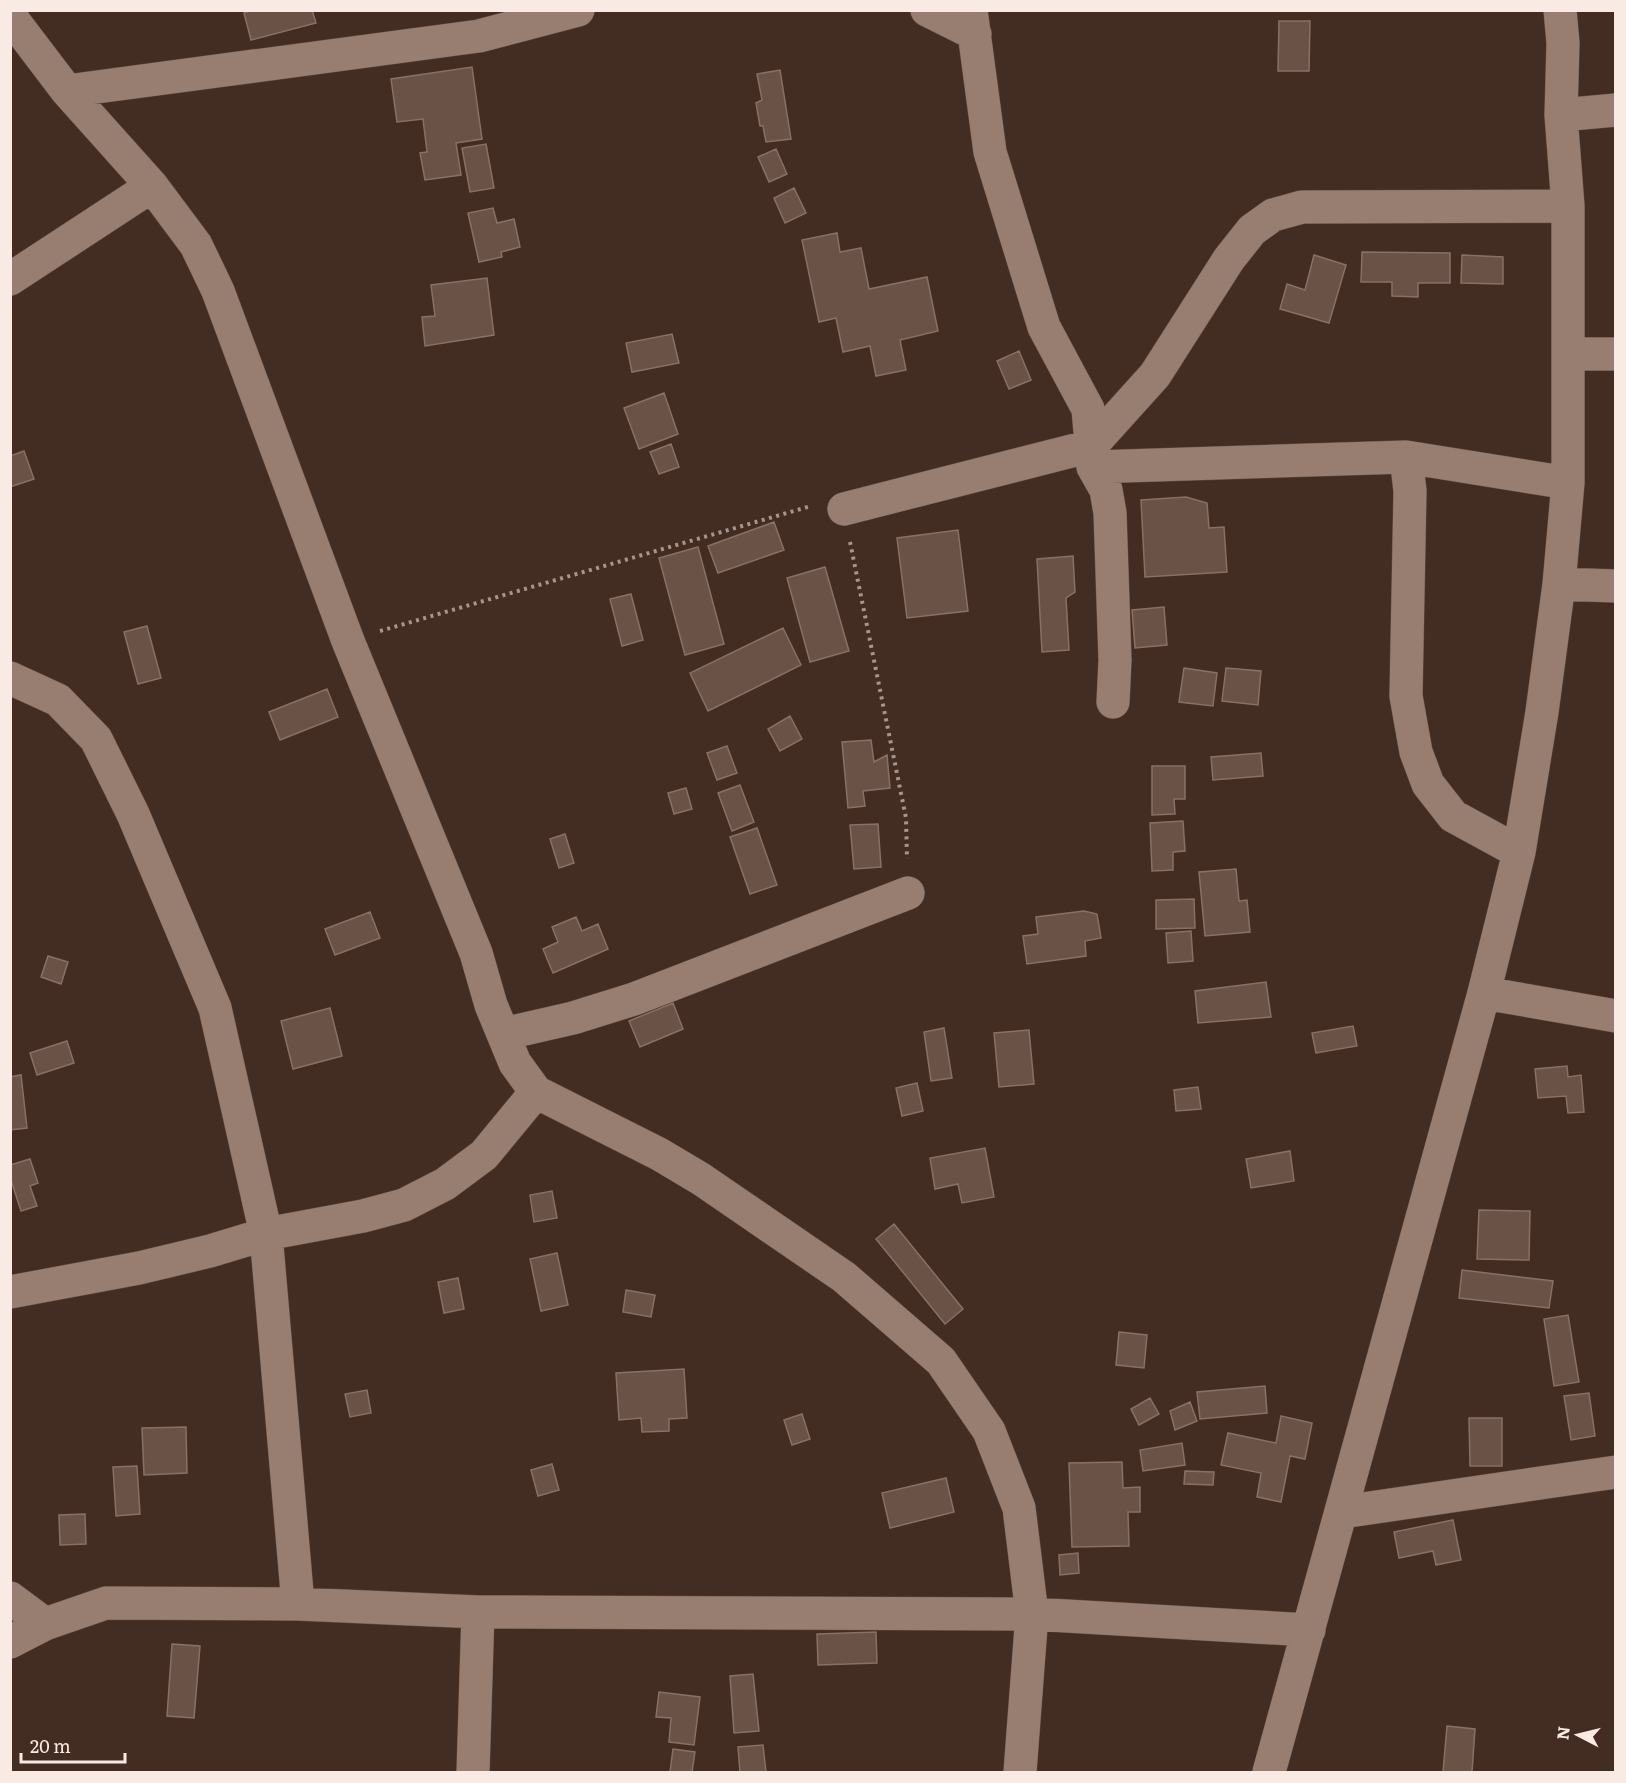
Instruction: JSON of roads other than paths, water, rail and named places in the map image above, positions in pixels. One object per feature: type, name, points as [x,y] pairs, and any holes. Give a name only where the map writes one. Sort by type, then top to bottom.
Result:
[{"type":"street","points":[[67,91],[479,36],[578,10]]},
{"type":"street","points":[[927,10],[973,22],[990,152],[1044,327],[1088,409],[1092,456],[1106,490],[1110,513],[1115,660],[1113,702]]},
{"type":"street","points":[[1269,1773],[1484,993],[1519,852],[1542,712],[1568,483],[1570,354],[1568,206],[1561,115],[1563,43],[1560,10]]},
{"type":"street","points":[[10,16],[67,91],[152,186],[196,244],[218,291],[348,640],[476,953],[491,1005],[515,1063],[537,1092],[659,1154],[701,1179],[844,1277],[941,1361],[989,1431],[1019,1508],[1032,1614],[1020,1773]]},
{"type":"street","points":[[1561,115],[1616,110]]},
{"type":"street","points":[[10,279],[152,186]]},
{"type":"street","points":[[1092,456],[1155,375],[1234,252],[1252,230],[1273,215],[1302,207],[1568,206]]},
{"type":"street","points":[[1570,354],[1616,354]]},
{"type":"street","points":[[844,509],[1092,456],[1406,458],[1568,483]]},
{"type":"street","points":[[1406,458],[1410,491],[1406,696],[1416,752],[1428,784],[1453,816],[1519,852]]},
{"type":"street","points":[[1558,584],[1616,586]]},
{"type":"street","points":[[10,678],[58,700],[96,739],[133,814],[215,1008],[266,1234],[298,1604]]},
{"type":"street","points":[[503,1034],[573,1018],[634,999],[908,893]]},
{"type":"street","points":[[1484,993],[1616,1016]]},
{"type":"street","points":[[10,1292],[139,1268],[210,1251],[266,1234],[363,1216],[404,1205],[444,1184],[484,1155],[537,1092]]},
{"type":"street","points":[[1342,1512],[1616,1472]]},
{"type":"street","points":[[10,1598],[45,1624]]},
{"type":"street","points":[[10,1642],[45,1624],[106,1603],[298,1604],[478,1612],[1032,1614],[1309,1630]]},
{"type":"street","points":[[472,1773],[478,1612]]}]
